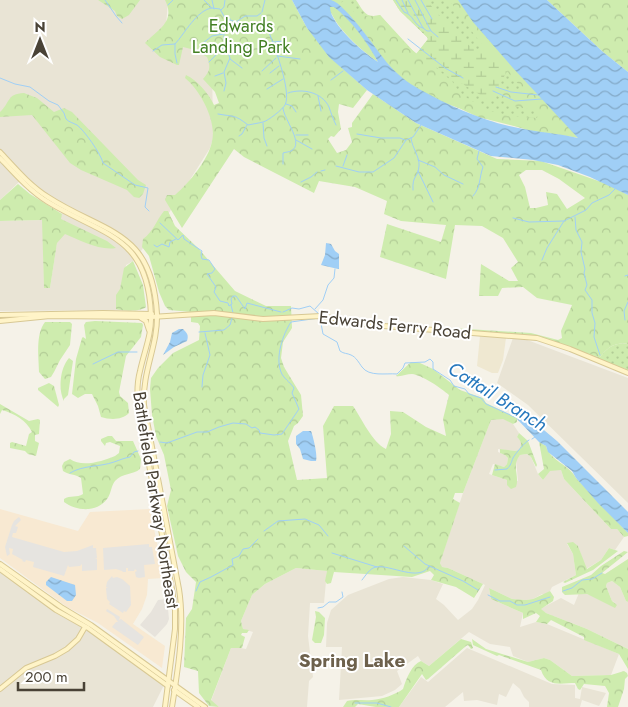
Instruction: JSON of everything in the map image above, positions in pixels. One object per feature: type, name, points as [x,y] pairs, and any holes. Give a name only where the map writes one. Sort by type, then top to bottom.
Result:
[{"type":"main road","name":"Battlefield Parkway Northeast","points":[[0,152],[43,193],[113,230],[132,246],[149,273],[157,315],[156,336],[145,378],[144,399],[181,604],[181,631],[172,707]]},
{"type":"main road","name":"Battlefield Parkway Northeast","points":[[0,158],[41,197],[110,233],[129,249],[140,264],[146,277],[150,296],[150,334],[140,370],[137,395],[174,603],[175,629],[165,707]]},
{"type":"main road","points":[[0,315],[103,313],[151,315]]},
{"type":"main road","name":"Edwards Ferry Road","points":[[151,315],[214,313],[273,320],[320,316],[371,325],[532,338],[564,346],[628,372]]},
{"type":"main road","points":[[0,321],[50,316],[134,317],[151,315]]},
{"type":"main road","points":[[134,317],[146,321],[150,334]]},
{"type":"main road","points":[[0,564],[160,674],[168,683]]},
{"type":"main road","points":[[0,569],[56,610],[85,626],[168,683],[198,707]]},
{"type":"main road","points":[[0,689],[26,668],[67,650],[78,639],[85,626]]},
{"type":"main road","points":[[160,674],[165,675],[170,669]]},
{"type":"main road","points":[[174,688],[205,707]]},
{"type":"main road","points":[[173,700],[178,696],[183,696]]},
{"type":"shaded area","points":[[0,0],[168,0],[166,26],[183,46],[196,46],[212,56],[213,138],[210,148],[162,224],[133,261],[126,265],[121,310],[0,311],[0,221],[43,220],[44,287],[50,288],[62,210],[48,202],[21,180],[0,200]]},
{"type":"shaded area","points":[[514,335],[628,378],[628,503],[528,405],[497,383]]},
{"type":"shaded area","points":[[480,336],[506,338],[503,360],[498,373],[492,373],[477,366]]},
{"type":"shaded area","points":[[504,419],[513,424],[519,433],[517,437],[521,441],[521,445],[519,450],[515,451],[498,449],[498,452],[508,458],[507,464],[504,467],[493,464],[489,474],[507,480],[518,481],[516,460],[520,455],[527,454],[531,457],[538,474],[543,480],[550,470],[561,470],[564,479],[611,529],[617,529],[624,537],[615,550],[609,548],[601,560],[586,569],[578,546],[567,544],[573,554],[576,575],[552,587],[545,595],[542,594],[533,599],[526,600],[512,599],[489,588],[491,599],[523,613],[520,627],[536,622],[547,624],[619,654],[611,675],[572,676],[550,660],[544,658],[528,662],[513,656],[510,647],[490,644],[469,632],[429,666],[421,661],[418,656],[397,671],[402,684],[395,690],[382,696],[339,700],[342,647],[326,647],[327,623],[331,610],[348,595],[389,579],[403,577],[431,580],[443,584],[436,599],[458,620],[472,609],[478,600],[485,585],[448,568],[441,567],[440,562],[463,493],[491,420]]},
{"type":"shaded area","points":[[0,509],[78,531],[90,512],[150,509],[164,578],[148,579],[147,595],[142,609],[133,624],[165,646],[162,668],[98,623],[67,607],[0,558]]},
{"type":"shaded area","points":[[19,517],[21,520],[15,526],[18,527],[12,537],[64,552],[77,551],[93,545],[93,548],[96,548],[97,570],[82,571],[82,564],[69,567],[68,565],[64,576],[33,567],[34,562],[22,561],[12,554],[13,549],[9,548],[10,554],[7,556],[5,547],[12,525]]},
{"type":"shaded area","points":[[149,544],[149,547],[152,547],[155,564],[144,565],[145,577],[136,577],[135,572],[137,571],[135,569],[134,571],[128,571],[128,568],[126,568],[126,572],[116,569],[104,570],[103,548]]},
{"type":"shaded area","points":[[296,568],[327,571],[324,603],[310,603],[308,636],[313,677],[309,681],[307,707],[219,707],[211,701],[231,648],[246,649],[253,632],[243,629],[241,621],[252,595],[265,584]]},
{"type":"shaded area","points":[[0,571],[59,615],[89,631],[164,685],[153,707],[0,707]]},
{"type":"shaded area","points":[[112,576],[113,578],[122,579],[130,586],[131,605],[126,612],[124,611],[123,613],[109,604],[110,602],[107,599],[107,582]]},
{"type":"shaded area","points":[[612,581],[620,587],[628,602],[628,649],[540,609],[561,598],[574,605],[579,593],[616,603],[612,601],[606,586],[607,583]]},
{"type":"shaded area","points":[[167,599],[169,619],[155,637],[140,625],[158,600]]},
{"type":"shaded area","points":[[107,609],[120,617],[119,620],[121,619],[144,637],[138,645],[112,627],[118,622],[114,616],[106,611]]},
{"type":"shaded area","points":[[467,648],[552,684],[575,685],[575,698],[580,699],[582,687],[606,693],[599,706],[582,700],[580,707],[529,707],[529,702],[513,683],[506,697],[499,694],[497,705],[477,700],[464,701],[463,692],[445,707],[399,707],[421,677],[428,682]]},
{"type":"green space","points":[[98,0],[140,0],[129,15],[122,19],[117,16],[115,11]]},
{"type":"green space","name":"Edwards Landing Park","points":[[165,0],[292,0],[307,28],[340,66],[367,90],[353,108],[339,104],[338,112],[341,129],[334,137],[331,136],[328,139],[337,153],[346,150],[352,142],[348,128],[352,127],[352,123],[373,94],[416,123],[497,159],[541,161],[607,184],[628,195],[628,344],[612,346],[598,357],[534,336],[436,329],[437,327],[531,333],[558,340],[562,338],[561,331],[572,305],[537,298],[523,287],[502,288],[498,296],[479,296],[481,264],[509,281],[518,281],[511,268],[518,262],[503,238],[482,226],[455,225],[446,279],[380,257],[387,224],[441,242],[446,225],[401,221],[384,214],[387,201],[355,187],[319,181],[314,193],[244,157],[234,149],[182,228],[165,200],[167,195],[175,195],[198,170],[210,148],[213,133],[210,115],[206,106],[191,83],[185,78],[186,75],[202,88],[214,105],[219,103],[215,92],[203,79],[209,69],[207,57],[195,50],[183,47],[179,65],[177,65],[160,57],[145,43],[167,20],[168,8]],"holes":[[[526,170],[542,170],[559,179],[585,198],[567,209],[557,194],[546,192],[548,205],[530,208],[525,187],[519,175]]]},
{"type":"green space","points":[[318,0],[356,0],[368,15],[380,15],[416,54],[428,39],[400,11],[393,0],[458,0],[551,104],[577,137],[531,131],[431,99],[394,76]]},
{"type":"green space","points":[[346,0],[357,14],[380,15],[407,46],[452,81],[459,92],[470,100],[490,111],[508,116],[537,118],[538,114],[535,110],[508,104],[495,93],[497,88],[521,92],[523,89],[479,41],[449,0],[458,0],[473,22],[499,52],[579,138],[530,130],[478,117],[427,93],[407,81],[390,66],[338,4]]},
{"type":"green space","points":[[393,0],[426,0],[470,46],[474,49],[482,49],[509,68],[490,101],[416,55],[428,39],[400,11]]},
{"type":"green space","points":[[547,0],[628,0],[628,72],[603,52]]},
{"type":"green space","points":[[330,7],[334,7],[353,25],[378,62],[342,30],[336,22]]},
{"type":"green space","points":[[24,93],[37,98],[54,112],[64,108],[72,112],[138,180],[146,185],[143,194],[139,198],[134,197],[127,190],[81,170],[70,163],[32,115],[0,117],[0,112],[11,97]]},
{"type":"green space","points":[[18,184],[30,194],[62,214],[61,219],[107,241],[116,248],[103,248],[65,234],[57,243],[50,288],[44,288],[42,220],[0,221],[0,200]]},
{"type":"green space","points":[[164,211],[168,211],[175,226],[198,248],[235,291],[266,306],[291,306],[292,328],[283,342],[281,358],[284,367],[301,395],[303,416],[294,426],[288,441],[297,480],[327,478],[323,426],[334,406],[353,406],[372,436],[386,449],[391,434],[390,411],[403,412],[426,427],[446,436],[443,419],[449,395],[431,382],[416,375],[396,376],[411,362],[420,363],[433,369],[460,390],[483,398],[486,403],[517,418],[517,422],[513,424],[503,419],[491,420],[463,493],[455,493],[453,499],[460,503],[440,563],[442,567],[483,584],[474,598],[456,587],[431,580],[434,575],[430,571],[412,577],[334,572],[331,583],[327,584],[325,581],[327,571],[296,568],[265,584],[252,595],[241,621],[243,629],[249,630],[241,635],[245,637],[242,648],[231,648],[211,700],[219,707],[209,706],[199,693],[198,671],[184,667],[186,618],[192,609],[196,582],[186,572],[178,556],[167,506],[171,490],[164,455],[156,436],[152,415],[151,378],[173,353],[199,340],[200,326],[198,323],[191,322],[191,312],[169,310],[165,306],[149,256],[142,247],[143,239],[152,230]]},
{"type":"green space","points":[[133,261],[143,285],[146,307],[127,311],[116,309],[116,295],[120,289],[124,268]]},
{"type":"green space","points":[[45,322],[70,322],[72,324],[70,345],[51,377],[45,379],[39,372],[38,347],[40,333]]},
{"type":"green space","points":[[86,322],[142,323],[143,325],[141,337],[126,356],[119,392],[120,396],[128,403],[129,413],[120,418],[101,417],[92,394],[85,394],[78,398],[72,394],[76,359],[82,338],[86,339],[84,325]]},
{"type":"green space","points":[[556,342],[598,357],[612,346],[628,344],[628,371],[624,368],[619,368]]},
{"type":"green space","points":[[69,358],[73,361],[68,395],[64,401],[61,391],[61,379]]},
{"type":"green space","points":[[49,383],[54,386],[58,407],[38,390],[38,388]]},
{"type":"green space","points":[[0,404],[29,421],[40,420],[39,434],[35,435],[35,441],[39,443],[36,456],[25,451],[10,448],[10,443],[12,442],[26,446],[29,434],[32,432],[27,424],[16,416],[2,410],[0,414]]},
{"type":"green space","points":[[519,433],[528,441],[537,465],[536,467],[531,457],[527,454],[520,455],[516,463],[516,487],[511,489],[507,485],[507,480],[492,475],[495,464],[504,467],[507,464],[508,458],[500,453],[500,449],[519,450],[521,442],[517,437]]},
{"type":"green space","points":[[112,436],[116,441],[133,441],[141,459],[140,469],[118,478],[107,499],[98,507],[80,509],[64,502],[64,499],[83,494],[81,478],[63,471],[62,466],[64,462],[70,459],[80,463],[92,463],[115,456],[119,453],[120,446],[110,442],[106,443],[105,446],[101,441],[101,439]]},
{"type":"green space","points":[[539,442],[546,446],[555,459],[573,473],[628,533],[628,536],[624,537],[617,529],[611,529],[564,479],[561,470],[550,471],[543,480],[538,474],[544,469]]},
{"type":"green space","points":[[573,542],[578,546],[587,569],[601,560],[609,548],[618,551],[593,570],[565,583],[563,582],[576,575],[573,554],[567,543]]},
{"type":"green space","points":[[624,551],[628,552],[602,573],[605,574],[628,559],[628,602],[620,587],[612,581],[607,583],[606,586],[612,601],[617,605],[615,608],[587,594],[565,595],[562,592],[562,587],[591,575]]},
{"type":"green space","points":[[489,588],[512,599],[526,600],[533,599],[550,591],[554,597],[553,601],[541,609],[546,613],[587,629],[628,649],[628,669],[619,654],[584,640],[584,637],[551,620],[547,624],[536,622],[540,616],[536,613],[523,619],[523,613],[491,599]]},
{"type":"green space","points":[[315,611],[325,618],[324,635],[321,643],[315,643],[312,640],[316,617]]},
{"type":"green space","points":[[461,639],[471,642],[473,648],[471,649],[468,645],[466,646],[428,679],[426,680],[422,674],[399,707],[376,707],[358,704],[355,707],[343,707],[347,701],[376,699],[400,691],[403,689],[412,669],[418,663],[421,661],[429,666]]},
{"type":"green space","points":[[472,639],[486,649],[528,662],[544,658],[550,660],[572,676],[611,675],[624,671],[628,676],[625,679],[618,707],[607,707],[609,693],[605,686],[584,684],[580,690],[575,683],[560,684],[551,682],[547,680],[541,670],[499,655],[497,656],[473,645]]},
{"type":"water","points":[[292,0],[331,0],[345,10],[392,68],[419,89],[458,109],[500,124],[578,138],[473,22],[458,0],[547,0],[603,52],[628,72],[628,195],[590,177],[558,165],[533,160],[491,156],[416,123],[367,90],[329,57],[307,28]],"holes":[[[330,7],[334,7],[359,32],[378,62],[341,30],[331,14]]]},
{"type":"water","points":[[326,243],[331,244],[339,254],[339,269],[321,265],[325,255]]},
{"type":"water","points":[[183,329],[187,333],[187,341],[163,355],[170,342],[172,333]]},
{"type":"water","points":[[520,410],[557,441],[628,512],[628,533],[598,503],[572,471],[548,452],[546,446],[539,442],[517,419]]},
{"type":"water","points":[[303,431],[311,431],[316,451],[316,461],[303,459],[300,449],[296,444],[296,436]]},
{"type":"water","points":[[51,577],[75,585],[76,595],[72,601],[67,601],[46,585],[46,582]]},
{"type":"waterway","points":[[105,0],[122,23]]},
{"type":"waterway","points":[[168,5],[173,0]]},
{"type":"waterway","points":[[204,0],[212,8]]},
{"type":"waterway","points":[[212,0],[214,9]]},
{"type":"waterway","points":[[221,10],[224,7],[225,0]]},
{"type":"waterway","points":[[262,12],[265,0]]},
{"type":"waterway","points":[[396,0],[404,12],[410,15],[423,28]]},
{"type":"waterway","points":[[402,0],[408,13]]},
{"type":"waterway","points":[[408,0],[423,28],[430,31]]},
{"type":"waterway","points":[[415,0],[431,31],[438,37]]},
{"type":"waterway","points":[[421,0],[432,19]]},
{"type":"waterway","points":[[153,51],[162,45],[175,44],[196,17],[212,8],[220,9],[225,18],[236,22],[245,16],[257,16],[261,13]]},
{"type":"waterway","points":[[218,114],[237,117],[248,125],[265,121],[275,115],[285,105],[287,98],[283,74],[262,15]]},
{"type":"waterway","points":[[224,91],[226,83],[224,72],[230,58],[224,33],[230,19]]},
{"type":"waterway","points":[[203,43],[212,36],[223,34]]},
{"type":"waterway","points":[[408,39],[445,68],[463,78]]},
{"type":"waterway","points":[[273,42],[284,41]]},
{"type":"waterway","points":[[175,44],[177,63]]},
{"type":"waterway","points":[[209,62],[224,47]]},
{"type":"waterway","points":[[277,56],[300,59]]},
{"type":"waterway","points":[[262,71],[276,58]]},
{"type":"waterway","points":[[230,59],[242,68]]},
{"type":"waterway","points":[[270,73],[279,66]]},
{"type":"waterway","points":[[331,80],[343,71]]},
{"type":"waterway","points":[[215,76],[223,73]]},
{"type":"waterway","name":"Cattail Branch","points":[[0,78],[30,87],[49,101],[58,105],[66,119],[77,125],[88,137],[103,163],[135,185],[148,188],[145,207],[149,211]]},
{"type":"waterway","points":[[267,89],[283,79]]},
{"type":"waterway","points":[[496,87],[511,92],[538,95]]},
{"type":"waterway","points":[[288,93],[305,91],[322,98],[329,107],[336,125]]},
{"type":"waterway","points":[[493,91],[515,101],[542,99]]},
{"type":"waterway","points":[[318,96],[321,111]]},
{"type":"waterway","points":[[286,104],[292,106],[296,112]]},
{"type":"waterway","points":[[283,108],[296,143],[295,148],[283,153],[283,164]]},
{"type":"waterway","points":[[263,123],[264,138],[267,146]]},
{"type":"waterway","points":[[239,136],[247,125]]},
{"type":"waterway","points":[[336,166],[359,172],[373,172],[394,158],[406,140],[413,137],[421,125]]},
{"type":"waterway","points":[[357,134],[405,140]]},
{"type":"waterway","points":[[296,135],[308,135]]},
{"type":"waterway","points":[[411,138],[419,163],[413,182],[413,190]]},
{"type":"waterway","points":[[296,140],[312,149]]},
{"type":"waterway","points":[[473,196],[479,186],[483,167],[477,159],[479,151]]},
{"type":"waterway","points":[[343,166],[347,155]]},
{"type":"waterway","points":[[418,160],[435,167],[444,175],[463,184]]},
{"type":"waterway","points":[[321,171],[325,170]]},
{"type":"waterway","points":[[418,171],[433,202]]},
{"type":"waterway","points":[[301,182],[317,172]]},
{"type":"waterway","points":[[542,260],[547,248],[564,221],[586,210],[592,203],[609,195],[616,188]]},
{"type":"waterway","points":[[575,217],[576,230],[582,242],[581,252],[587,285],[585,290],[592,300],[592,313],[595,323],[594,337],[600,355]]},
{"type":"waterway","points":[[513,218],[529,222],[564,221]]},
{"type":"waterway","name":"Cattail Branch","points":[[160,223],[178,240],[183,235],[184,239],[202,251],[202,259],[209,260],[215,269],[212,273],[207,274],[216,287],[214,292],[220,301],[228,303],[229,306],[232,304],[231,299],[233,296],[236,296],[245,309],[247,303],[281,312]]},
{"type":"waterway","points":[[154,245],[157,247],[162,244],[169,247],[170,242],[176,239]]},
{"type":"waterway","points":[[315,309],[323,300],[328,285],[334,278],[335,269]]},
{"type":"waterway","points":[[625,320],[624,311],[628,302]]},
{"type":"waterway","points":[[231,305],[233,313]]},
{"type":"waterway","name":"Cattail Branch","points":[[283,312],[292,308],[299,309],[310,306],[319,314]]},
{"type":"waterway","points":[[199,332],[224,330],[230,325],[232,318]]},
{"type":"waterway","points":[[160,442],[167,443],[197,432],[207,432],[233,423],[246,424],[252,428],[255,427],[260,433],[282,434],[299,409],[292,393],[294,388],[283,376],[279,366],[279,353],[283,339],[291,322],[319,318]]},
{"type":"waterway","name":"Cattail Branch","points":[[320,318],[323,334],[337,342],[340,351],[353,356],[365,370],[378,374],[397,374],[405,363],[425,362],[430,359],[433,362],[433,369],[450,380],[454,386],[465,389],[469,394],[481,398],[486,404],[517,418]]},
{"type":"waterway","points":[[202,387],[203,375],[210,355],[205,333]]},
{"type":"waterway","points":[[93,364],[118,352],[137,352]]},
{"type":"waterway","points":[[495,470],[507,469],[516,454],[529,440]]},
{"type":"waterway","points":[[70,473],[75,470],[109,464],[130,457],[134,452],[138,451]]},
{"type":"waterway","points":[[264,531],[278,521],[305,519],[319,525],[328,536]]},
{"type":"waterway","points":[[196,591],[200,582],[233,565],[232,559],[239,556],[243,549],[249,548],[258,539]]},
{"type":"waterway","points":[[404,546],[425,564],[478,590]]},
{"type":"waterway","points":[[332,553],[377,567]]},
{"type":"waterway","points":[[362,580],[370,570],[376,567],[419,573],[425,571],[429,566]]},
{"type":"waterway","points":[[563,591],[572,588],[582,580],[592,579],[602,573]]},
{"type":"waterway","points":[[318,608],[323,607],[329,602],[336,602],[343,597],[342,592]]},
{"type":"waterway","points":[[488,595],[500,601],[510,601],[517,605],[525,605],[550,597]]},
{"type":"waterway","points":[[355,703],[377,703],[391,707]]},
{"type":"district","name":"Spring Lake","points":[[352,660]]}]
